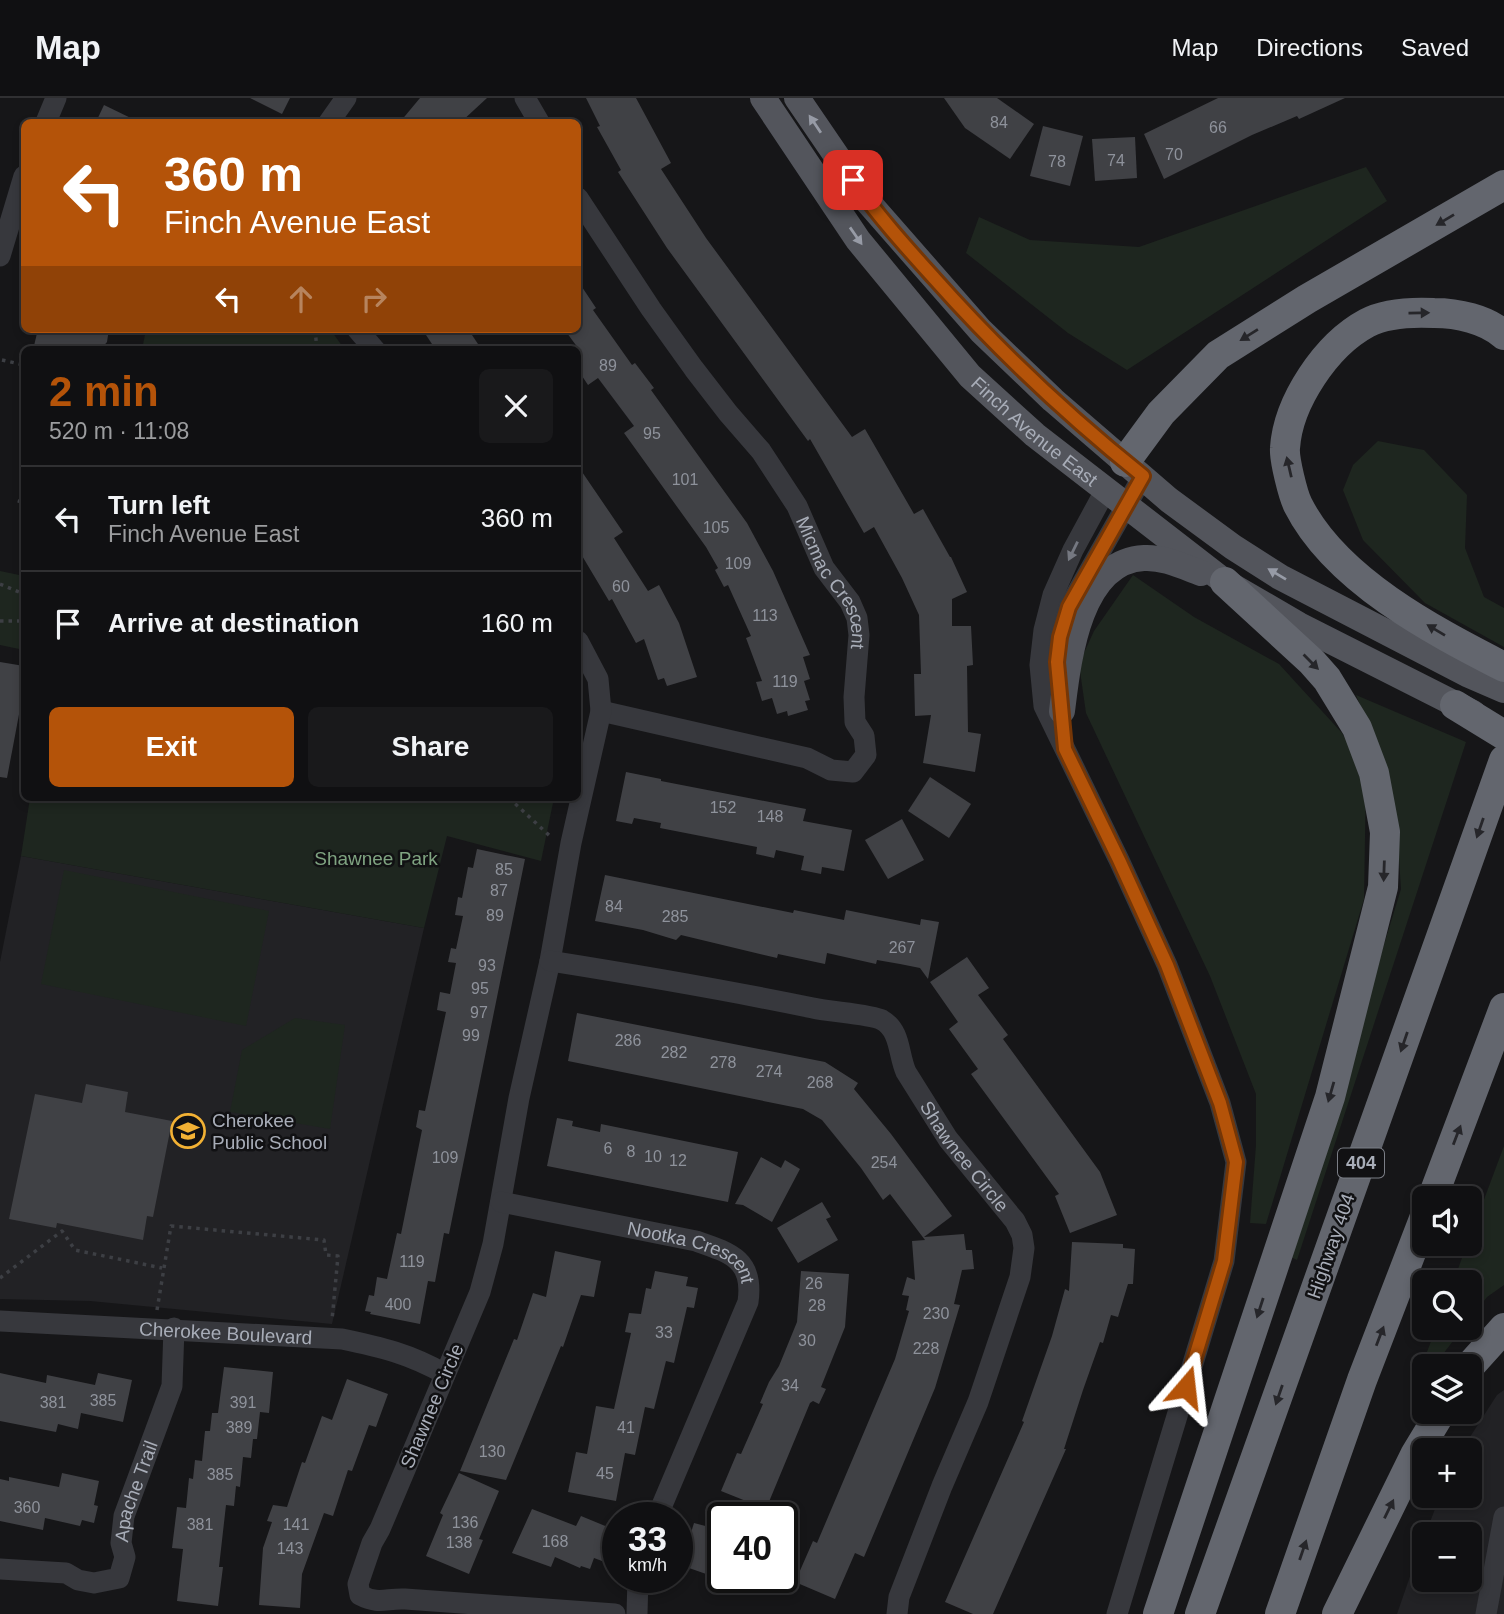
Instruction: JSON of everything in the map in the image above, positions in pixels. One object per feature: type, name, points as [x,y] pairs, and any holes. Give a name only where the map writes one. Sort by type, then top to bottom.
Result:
[{"type":"highway","points":[[1134,469],[1161,413],[1218,355],[1307,299],[1504,185]]},
{"type":"highway","points":[[1501,673],[1362,581],[1317,535],[1297,503],[1284,450],[1297,400],[1331,351],[1367,323],[1409,312],[1457,313],[1504,335]]},
{"type":"highway","points":[[1158,1614],[1330,1097],[1383,887],[1385,832],[1374,773],[1357,728],[1327,679],[1312,662],[1226,582]]},
{"type":"highway","points":[[1455,705],[1504,753]]},
{"type":"highway","name":"Highway 404","points":[[1200,1614],[1504,753]]},
{"type":"highway","points":[[1437,1186],[1504,1008]]},
{"type":"highway","points":[[1280,1614],[1412,1251]]},
{"type":"highway","points":[[1481,1354],[1504,1328]]},
{"type":"highway","points":[[1337,1614],[1415,1455],[1434,1424]]},
{"type":"main road","name":"Finch Avenue East","points":[[764,98],[858,240],[970,376],[1035,435],[1226,582],[1299,625],[1455,705],[1504,725]]},
{"type":"main road","name":"Finch Avenue East","points":[[797,98],[868,202],[981,331],[1053,400],[1169,500],[1233,547],[1280,577],[1467,674],[1501,673]]},
{"type":"main road","points":[[1115,499],[1134,469]]},
{"type":"main road","points":[[1062,711],[1072,639],[1081,614],[1097,586],[1109,573],[1123,564],[1142,558],[1170,561],[1226,582]]},
{"type":"street","points":[[47,119],[56,98]]},
{"type":"street","points":[[331,119],[346,98]]},
{"type":"street","points":[[525,98],[537,119]]},
{"type":"street","points":[[0,256],[21,192]]},
{"type":"street","name":"Micmac Crescent","points":[[581,203],[630,279],[694,369],[727,413],[761,451],[797,506],[824,568],[850,602],[857,618],[859,635],[854,697],[855,722],[864,736],[866,755],[853,772],[831,770],[807,758],[601,711]]},
{"type":"street","points":[[1065,749],[1057,662],[1060,637],[1069,607],[1115,499]]},
{"type":"street","points":[[1115,499],[1073,550],[1053,595],[1044,630],[1040,665],[1044,706],[1167,965],[1220,1103],[1236,1162],[1224,1261],[1117,1614]]},
{"type":"street","name":"Shawnee Circle","points":[[581,647],[598,679],[601,711],[581,799]]},
{"type":"street","name":"Shawnee Circle","points":[[581,801],[550,961],[519,1098],[501,1202],[480,1292],[372,1543],[358,1584],[360,1595],[384,1602],[405,1599],[615,1614]]},
{"type":"street","name":"Shawnee Circle","points":[[550,961],[705,986],[838,1013],[870,1016],[883,1021],[897,1038],[906,1072],[948,1139],[1008,1211],[1022,1235],[1024,1248],[1020,1277],[978,1402],[898,1597],[897,1614]]},
{"type":"street","name":"Nootka Crescent","points":[[501,1202],[696,1241],[738,1259],[749,1278],[748,1302],[663,1502]]},
{"type":"street","name":"Cherokee Boulevard","points":[[0,1321],[89,1327],[174,1328],[342,1339],[391,1349],[420,1359],[445,1374]]},
{"type":"street","name":"Apache Trail","points":[[0,1569],[66,1573],[78,1580],[94,1583],[119,1578],[125,1557],[121,1543],[124,1516],[172,1386],[174,1328]]},
{"type":"street","points":[[1486,1614],[1497,1586],[1504,1517]]},
{"type":"street","points":[[637,1614],[638,1593]]},
{"type":"path","points":[[2,360],[21,364]]},
{"type":"path","points":[[19,503],[21,494]]},
{"type":"path","points":[[0,584],[21,593]]},
{"type":"path","points":[[0,621],[21,621]]},
{"type":"path","points":[[512,801],[549,837],[571,843]]},
{"type":"path","points":[[156,1310],[171,1226],[324,1240],[326,1255],[338,1256],[332,1324]]},
{"type":"path","points":[[0,1278],[62,1231],[75,1250],[162,1268]]},
{"type":"shaded area","name":"Cherokee Public School","points":[[21,856],[424,928],[332,1324],[90,1301],[0,1299],[0,962]]},
{"type":"shaded area","points":[[1504,1390],[1504,1614],[1397,1614],[1412,1571],[1412,1592],[1482,1592],[1482,1522],[1430,1522],[1435,1508],[1482,1508],[1482,1438],[1469,1438],[1478,1424],[1482,1424],[1482,1418],[1497,1395]]},
{"type":"green space","points":[[1366,167],[1387,201],[1127,370],[1068,333],[966,253],[979,217],[1030,240],[1139,247]]},
{"type":"green space","points":[[145,333],[333,333],[342,346],[143,346]]},
{"type":"green space","points":[[1378,441],[1424,450],[1467,495],[1465,548],[1484,597],[1504,608],[1504,647],[1425,603],[1363,540],[1343,490],[1353,465]]},
{"type":"green space","points":[[0,571],[21,575],[21,649],[0,645]]},
{"type":"green space","points":[[1133,575],[1194,617],[1279,664],[1342,733],[1366,776],[1364,899],[1266,1224],[1250,1223],[1256,1145],[1256,1094],[1210,976],[1086,713],[1079,664],[1094,631]]},
{"type":"green space","points":[[1356,695],[1466,742],[1297,1260],[1289,1256],[1401,889],[1396,815],[1381,755]]},
{"type":"green space","name":"Shawnee Park","points":[[30,801],[553,801],[541,861],[447,836],[424,928],[21,856]]},
{"type":"green space","points":[[64,870],[269,911],[246,1026],[41,984]]},
{"type":"green space","points":[[295,1018],[345,1025],[330,1129],[230,1112],[242,1050]]},
{"type":"green space","points":[[1504,1146],[1504,1285],[1482,1303],[1482,1270],[1458,1270],[1463,1256],[1482,1256],[1482,1205]]},
{"type":"green space","points":[[1431,1340],[1454,1340],[1443,1354],[1426,1354]]},
{"type":"building","points":[[250,98],[290,98],[282,114]]},
{"type":"building","points":[[420,98],[487,98],[464,119],[402,119]]},
{"type":"building","points":[[586,98],[636,98],[671,163],[661,169],[706,238],[852,437],[865,429],[914,514],[923,509],[951,557],[967,592],[952,599],[952,626],[971,626],[973,665],[967,666],[968,732],[981,734],[975,772],[923,763],[931,715],[915,716],[914,674],[921,674],[919,615],[902,578],[874,527],[864,533],[810,439],[808,441],[667,248],[618,172],[621,170],[597,127],[600,126]]},
{"type":"building","points":[[944,98],[997,98],[1034,124],[1010,159],[965,128]]},
{"type":"building","points":[[1218,98],[1345,98],[1299,119],[1297,116],[1252,135],[1164,179],[1144,134]]},
{"type":"building","points":[[104,105],[133,119],[97,119]]},
{"type":"building","points":[[1043,126],[1083,136],[1070,186],[1030,176]]},
{"type":"building","points":[[1135,137],[1137,178],[1095,181],[1092,139]]},
{"type":"building","points":[[581,286],[596,308],[593,310],[632,365],[635,363],[654,388],[651,390],[747,523],[773,571],[810,655],[803,657],[810,679],[804,681],[810,700],[805,701],[808,710],[788,716],[787,711],[777,714],[772,698],[762,701],[756,682],[762,681],[746,638],[751,636],[728,585],[724,587],[715,570],[718,568],[706,547],[624,433],[634,426],[598,378],[588,385],[581,374],[581,346],[577,346],[567,333],[581,333]]},
{"type":"building","points":[[37,333],[108,333],[104,346],[34,346]]},
{"type":"building","points":[[425,333],[471,333],[479,346],[433,346]]},
{"type":"building","points":[[581,470],[623,532],[614,538],[648,591],[659,585],[679,623],[697,677],[667,686],[664,678],[658,680],[644,639],[636,643],[612,599],[609,601],[581,554]]},
{"type":"building","points":[[0,662],[21,666],[21,704],[7,778],[0,777]]},
{"type":"building","points":[[626,772],[806,809],[803,821],[852,830],[844,871],[822,867],[821,874],[801,870],[804,856],[776,850],[774,858],[756,854],[757,847],[660,828],[661,823],[634,818],[632,824],[616,821]]},
{"type":"building","points":[[930,777],[971,804],[949,838],[908,811]]},
{"type":"building","points":[[902,819],[924,860],[888,879],[865,840]]},
{"type":"building","points":[[477,849],[525,859],[449,1234],[444,1233],[435,1282],[428,1281],[420,1324],[365,1311],[369,1295],[374,1296],[377,1277],[387,1279],[397,1233],[401,1234],[422,1130],[416,1127],[419,1110],[425,1111],[446,1012],[437,1010],[440,992],[450,994],[456,963],[448,962],[451,948],[456,949],[463,916],[455,915],[458,897],[462,898],[468,867],[473,868]]},
{"type":"building","points":[[605,875],[793,913],[794,910],[844,920],[846,910],[920,925],[921,919],[939,922],[928,979],[920,968],[900,964],[877,960],[876,964],[827,953],[825,964],[778,954],[777,958],[681,935],[676,940],[643,930],[595,921]]},
{"type":"building","points":[[967,957],[989,988],[978,995],[1008,1035],[1003,1039],[1100,1172],[1117,1215],[1070,1233],[1055,1196],[1059,1194],[971,1074],[978,1069],[949,1029],[958,1022],[930,982]]},
{"type":"building","points":[[577,1013],[825,1062],[858,1083],[854,1089],[952,1216],[924,1237],[964,1234],[966,1250],[972,1250],[974,1269],[962,1270],[954,1304],[960,1305],[935,1388],[864,1557],[855,1553],[835,1599],[798,1583],[798,1575],[813,1541],[817,1543],[895,1359],[909,1311],[906,1310],[909,1296],[902,1295],[907,1277],[915,1280],[912,1241],[925,1240],[890,1194],[883,1200],[822,1120],[803,1109],[568,1061]]},
{"type":"building","points":[[86,1084],[128,1092],[125,1112],[172,1121],[153,1217],[147,1216],[143,1240],[57,1223],[56,1228],[9,1219],[35,1094],[82,1103]]},
{"type":"building","points":[[557,1118],[573,1121],[572,1126],[600,1132],[601,1124],[738,1152],[728,1202],[547,1166]]},
{"type":"building","points":[[761,1157],[781,1168],[785,1160],[800,1169],[772,1222],[743,1205],[735,1204]]},
{"type":"building","points":[[822,1202],[831,1217],[826,1219],[838,1240],[798,1263],[777,1228]]},
{"type":"building","points":[[1072,1242],[1123,1244],[1123,1248],[1135,1249],[1133,1284],[1128,1284],[1118,1317],[1111,1315],[1103,1343],[1100,1342],[1083,1390],[1066,1449],[993,1614],[973,1614],[945,1602],[1024,1422],[1022,1421],[1052,1336],[1065,1289],[1069,1291]]},
{"type":"building","points":[[555,1251],[601,1261],[594,1297],[581,1295],[563,1347],[561,1346],[506,1480],[460,1471],[514,1339],[517,1340],[533,1293],[546,1297]]},
{"type":"building","points":[[655,1271],[688,1277],[686,1286],[698,1288],[694,1308],[687,1307],[674,1363],[666,1361],[654,1409],[645,1407],[635,1455],[625,1453],[616,1501],[568,1492],[576,1452],[587,1454],[596,1406],[614,1409],[631,1333],[625,1332],[629,1313],[641,1314],[646,1288],[651,1289]]},
{"type":"building","points":[[801,1271],[849,1274],[845,1327],[821,1387],[826,1389],[819,1404],[813,1401],[810,1403],[769,1502],[748,1502],[721,1491],[737,1453],[741,1454],[763,1404],[760,1403],[797,1322]]},
{"type":"building","points":[[224,1367],[273,1372],[269,1413],[260,1412],[257,1439],[253,1439],[251,1458],[243,1457],[240,1487],[236,1486],[234,1506],[226,1505],[218,1606],[177,1601],[183,1549],[172,1548],[177,1507],[186,1508],[189,1478],[193,1479],[195,1460],[202,1461],[205,1431],[210,1431],[212,1413],[218,1413]]},
{"type":"building","points":[[0,1373],[46,1383],[47,1375],[95,1385],[98,1373],[132,1380],[123,1422],[81,1413],[78,1429],[58,1424],[56,1432],[0,1421]]},
{"type":"building","points":[[347,1379],[388,1394],[376,1427],[369,1425],[352,1471],[348,1470],[333,1516],[324,1513],[302,1574],[300,1608],[259,1605],[263,1548],[272,1522],[267,1521],[273,1505],[287,1507],[302,1462],[305,1463],[322,1416],[332,1420]]},
{"type":"building","points":[[62,1473],[99,1481],[94,1505],[98,1506],[94,1523],[82,1520],[80,1526],[45,1518],[43,1530],[0,1521],[0,1479],[9,1481],[9,1477],[59,1487]]},
{"type":"building","points":[[459,1473],[499,1491],[479,1539],[483,1540],[469,1574],[426,1556],[443,1515],[440,1513]]},
{"type":"building","points":[[532,1509],[576,1526],[581,1516],[602,1525],[602,1561],[594,1558],[590,1569],[580,1568],[555,1557],[551,1567],[512,1553]]},
{"type":"building","points":[[694,1523],[707,1526],[707,1574],[693,1569]]},
{"type":"place","name":"Cherokee Public School","points":[[188,1131]]},
{"type":"route","points":[[853,180],[908,250],[981,331],[1053,400],[1143,476],[1069,607],[1060,637],[1057,662],[1065,749],[1167,965],[1220,1103],[1236,1162],[1224,1261],[1186,1387]]}]
